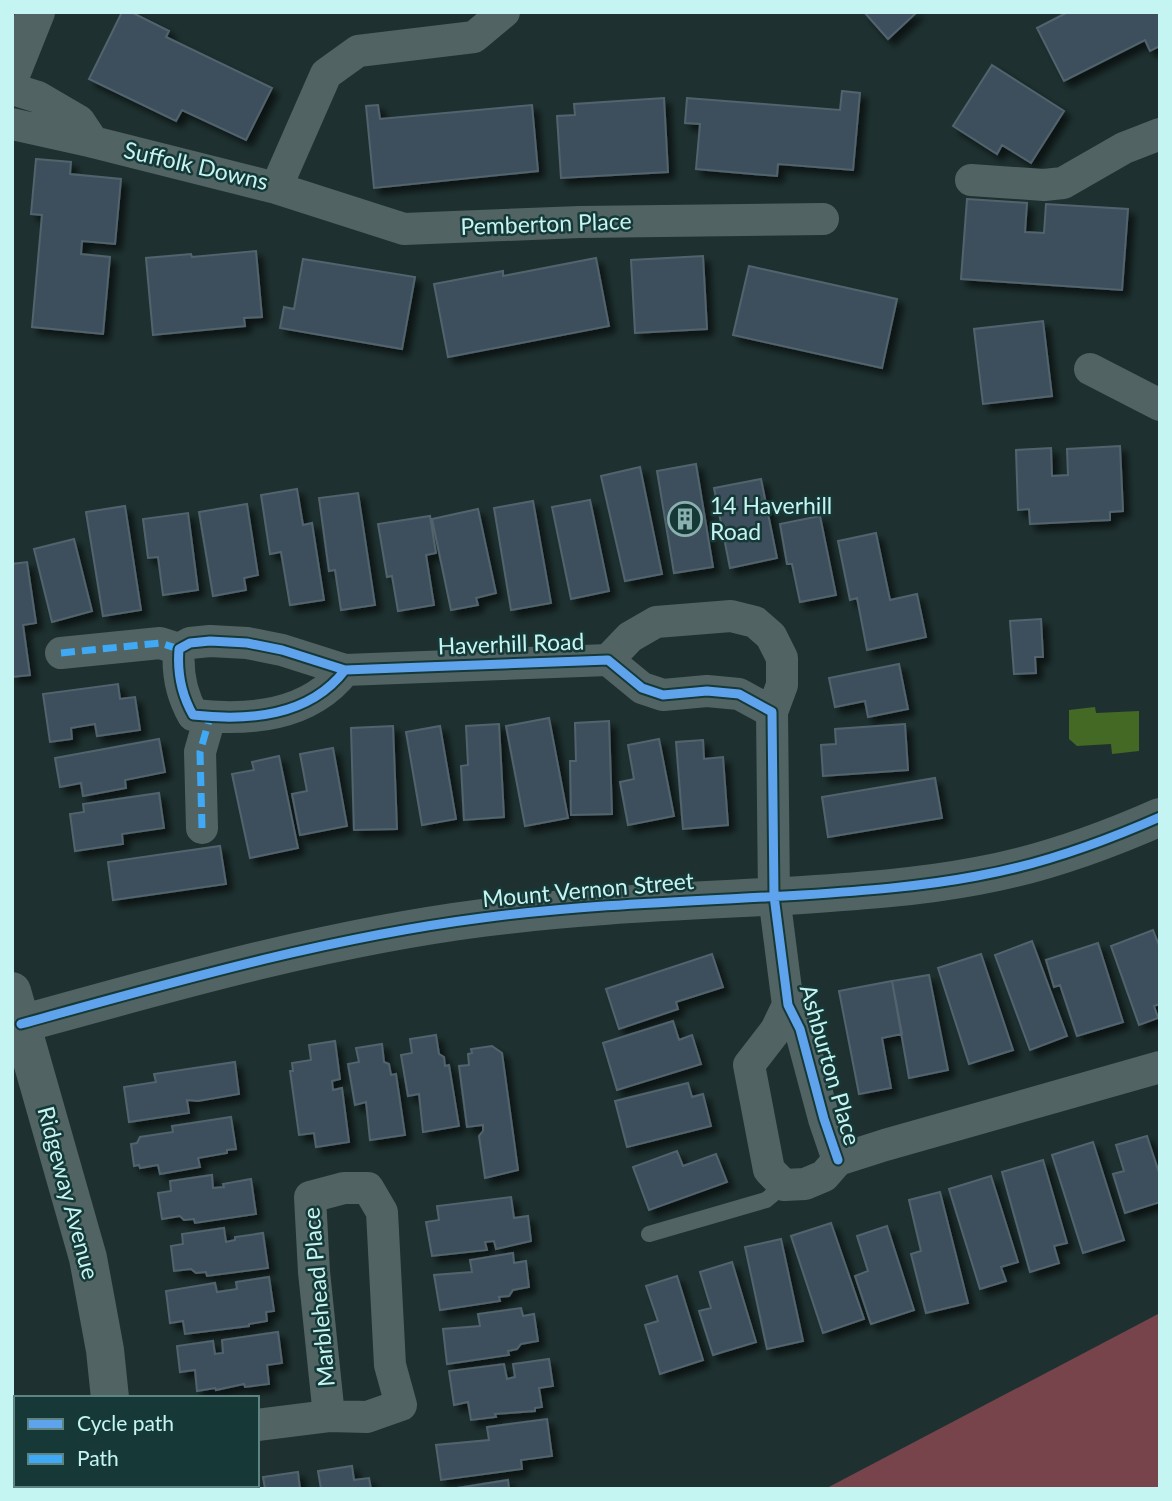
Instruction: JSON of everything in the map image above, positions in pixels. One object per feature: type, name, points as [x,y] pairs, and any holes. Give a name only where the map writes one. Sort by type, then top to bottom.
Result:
[{"type":"street","points":[[12,72],[36,12]]},
{"type":"street","name":"Suffolk Downs","points":[[12,124],[276,188],[326,74],[358,51],[474,37],[504,12]]},
{"type":"street","name":"Suffolk Downs","points":[[12,89],[38,97],[79,121],[93,142]]},
{"type":"street","points":[[971,180],[1044,185],[1063,183],[1124,148],[1160,134]]},
{"type":"street","name":"Pemberton Place","points":[[276,188],[404,229],[580,222],[823,219]]},
{"type":"street","points":[[1090,369],[1160,405]]},
{"type":"street","name":"Haverhill Road","points":[[608,660],[630,637],[656,622],[731,615],[755,622],[771,636],[782,658],[782,685],[772,712],[774,897]]},
{"type":"street","name":"Haverhill Road","points":[[179,649],[190,643],[209,641],[247,643],[282,650],[345,670],[608,660],[642,688],[663,695],[707,691],[739,694],[772,712]]},
{"type":"street","points":[[61,653],[160,643],[179,649],[178,667],[184,699],[193,715],[211,717],[252,717],[290,710],[318,697],[334,685],[345,670]]},
{"type":"street","points":[[202,828],[200,752],[211,717]]},
{"type":"street","name":"Mount Vernon Street","points":[[17,1007],[413,928],[483,918],[588,906],[857,892],[927,885],[979,876],[1070,853],[1160,817]]},
{"type":"street","name":"Ashburton Place","points":[[774,897],[788,1005],[800,1029],[838,1160]]},
{"type":"street","name":"Ashburton Place","points":[[788,1005],[776,1030],[750,1065],[769,1170],[784,1185],[805,1184],[824,1176],[838,1160],[1160,1067]]},
{"type":"street","name":"Ridgeway Avenue","points":[[17,1007],[88,1258],[105,1350],[110,1396]]},
{"type":"street","name":"Marblehead Place","points":[[259,1425],[329,1416],[367,1417],[401,1405],[390,1365],[382,1212],[368,1188],[344,1188],[310,1197],[314,1272],[329,1416]]},
{"type":"lane","points":[[649,1234],[766,1200],[784,1185]]},
{"type":"shaded area","points":[[1095,707],[1096,713],[1139,711],[1139,751],[1112,754],[1111,744],[1077,746],[1069,739],[1069,710]]},
{"type":"shaded area","points":[[1160,1313],[1160,1489],[825,1489]]},
{"type":"building","points":[[122,12],[131,12],[169,31],[166,37],[272,88],[246,140],[182,110],[176,121],[89,79]]},
{"type":"building","points":[[864,12],[917,12],[888,39]]},
{"type":"building","points":[[1068,12],[1160,12],[1160,46],[1150,51],[1145,40],[1064,81],[1037,28]]},
{"type":"building","points":[[992,65],[1064,111],[1031,163],[1002,145],[997,154],[953,126]]},
{"type":"building","points":[[842,91],[860,93],[853,170],[778,164],[777,176],[696,169],[700,124],[685,123],[687,98],[840,110]]},
{"type":"building","points":[[664,98],[668,172],[561,178],[557,116],[575,115],[574,104]]},
{"type":"building","points":[[378,105],[380,119],[532,105],[538,171],[374,188],[366,106]]},
{"type":"building","points":[[36,159],[71,162],[70,174],[121,179],[115,244],[82,241],[81,254],[110,257],[103,334],[32,327],[42,215],[31,214]]},
{"type":"building","points":[[967,199],[1027,203],[1025,232],[1044,233],[1046,204],[1128,209],[1122,290],[961,279]]},
{"type":"building","points":[[256,251],[262,317],[244,318],[245,326],[153,335],[146,258]]},
{"type":"building","points":[[703,256],[707,329],[635,333],[631,260]]},
{"type":"building","points":[[596,258],[609,326],[448,357],[434,284],[503,271],[503,276]]},
{"type":"building","points":[[303,259],[415,277],[402,349],[280,328],[284,307],[294,309]]},
{"type":"building","points":[[749,266],[897,299],[882,368],[733,335]]},
{"type":"building","points":[[1043,321],[1052,396],[983,404],[974,329]]},
{"type":"building","points":[[1120,446],[1123,511],[1110,512],[1110,520],[1030,524],[1029,509],[1018,510],[1016,450],[1051,448],[1052,476],[1068,475],[1067,449]]},
{"type":"building","name":"14 Haverhill Road","points":[[696,464],[713,567],[674,573],[657,471]]},
{"type":"building","points":[[640,467],[662,574],[625,581],[601,476]]},
{"type":"building","points":[[761,479],[777,558],[730,568],[714,488]]},
{"type":"building","points":[[297,489],[303,525],[312,523],[324,600],[290,605],[281,552],[270,554],[261,495]]},
{"type":"building","points":[[358,493],[375,605],[341,610],[335,570],[329,571],[319,498]]},
{"type":"building","points":[[590,500],[609,591],[571,599],[552,507]]},
{"type":"building","points":[[533,501],[551,603],[511,610],[494,508]]},
{"type":"building","points":[[247,504],[258,575],[244,578],[246,590],[213,596],[199,512]]},
{"type":"building","points":[[125,506],[141,610],[103,616],[86,512]]},
{"type":"building","points":[[478,509],[496,593],[476,598],[478,605],[451,610],[432,519]]},
{"type":"building","points":[[188,513],[198,590],[163,595],[158,557],[148,558],[143,519]]},
{"type":"building","points":[[430,516],[436,553],[426,555],[434,605],[398,611],[392,576],[387,577],[378,524]]},
{"type":"building","points":[[820,516],[836,595],[800,602],[792,564],[787,564],[780,524]]},
{"type":"building","points":[[876,533],[890,600],[917,594],[926,637],[867,650],[857,598],[850,600],[838,541]]},
{"type":"building","points":[[74,539],[92,611],[52,622],[34,549]]},
{"type":"building","points":[[27,562],[36,623],[23,625],[30,675],[12,677],[12,564]]},
{"type":"building","points":[[1041,619],[1043,657],[1035,657],[1036,673],[1014,674],[1010,621]]},
{"type":"building","points":[[899,664],[908,709],[868,717],[865,701],[835,707],[829,678]]},
{"type":"building","points":[[118,684],[120,699],[135,697],[140,730],[97,736],[95,724],[71,728],[72,739],[50,742],[43,694]]},
{"type":"building","points":[[549,718],[568,818],[525,826],[506,726]]},
{"type":"building","points":[[609,721],[612,814],[571,815],[570,761],[576,761],[575,723]]},
{"type":"building","points":[[499,724],[504,817],[464,820],[461,766],[468,765],[466,726]]},
{"type":"building","points":[[905,724],[908,770],[823,776],[821,745],[836,744],[835,729]]},
{"type":"building","points":[[393,726],[397,829],[354,830],[351,728]]},
{"type":"building","points":[[440,726],[456,819],[422,825],[406,732]]},
{"type":"building","points":[[159,739],[165,772],[125,780],[126,788],[83,796],[81,783],[60,787],[55,758]]},
{"type":"building","points":[[659,739],[674,816],[628,825],[620,782],[634,779],[628,745]]},
{"type":"building","points":[[703,740],[704,759],[723,757],[728,825],[683,829],[676,742]]},
{"type":"building","points":[[333,748],[347,826],[300,835],[292,794],[307,791],[300,754]]},
{"type":"building","points":[[279,756],[298,848],[250,858],[232,774],[254,770],[252,762]]},
{"type":"building","points":[[935,778],[942,818],[828,837],[822,797]]},
{"type":"building","points":[[159,793],[164,828],[122,834],[123,844],[75,851],[70,814],[84,812],[83,804]]},
{"type":"building","points":[[220,846],[226,884],[113,900],[108,862]]},
{"type":"building","points":[[1153,930],[1160,948],[1160,1004],[1154,1006],[1158,1018],[1139,1025],[1111,946]]},
{"type":"building","points":[[1032,941],[1067,1036],[1030,1050],[995,955]]},
{"type":"building","points":[[1098,943],[1123,1022],[1077,1036],[1060,985],[1054,987],[1046,960]]},
{"type":"building","points":[[712,954],[723,987],[676,1002],[678,1009],[619,1029],[606,989]]},
{"type":"building","points":[[981,954],[1013,1050],[969,1064],[938,968]]},
{"type":"building","points":[[929,975],[948,1070],[909,1078],[892,981]]},
{"type":"building","points":[[892,981],[902,1034],[882,1038],[891,1088],[859,1094],[839,991]]},
{"type":"building","points":[[673,1021],[679,1040],[692,1035],[701,1064],[617,1090],[603,1043]]},
{"type":"building","points":[[436,1035],[439,1054],[444,1057],[445,1066],[449,1065],[459,1126],[423,1132],[419,1094],[408,1096],[401,1055],[412,1053],[410,1039]]},
{"type":"building","points":[[335,1041],[340,1079],[332,1081],[333,1090],[342,1088],[349,1142],[316,1147],[314,1133],[299,1135],[290,1071],[293,1071],[292,1063],[311,1060],[309,1045]]},
{"type":"building","points":[[382,1044],[384,1062],[389,1064],[391,1075],[396,1074],[405,1135],[370,1140],[366,1102],[355,1105],[348,1064],[359,1062],[356,1048]]},
{"type":"building","points":[[492,1046],[502,1053],[518,1170],[485,1178],[479,1136],[483,1125],[467,1127],[459,1066],[469,1065],[468,1054],[472,1053],[471,1049]]},
{"type":"building","points":[[235,1062],[239,1094],[198,1101],[187,1100],[189,1113],[129,1122],[124,1087],[156,1082],[154,1074]]},
{"type":"building","points":[[688,1083],[692,1097],[703,1094],[711,1126],[627,1147],[615,1101]]},
{"type":"building","points":[[231,1117],[236,1149],[198,1158],[200,1167],[160,1174],[158,1165],[140,1168],[139,1165],[134,1166],[131,1144],[137,1143],[140,1137],[173,1132],[172,1126]]},
{"type":"building","points":[[1147,1136],[1160,1176],[1160,1202],[1125,1213],[1113,1174],[1124,1171],[1116,1145]]},
{"type":"building","points":[[1093,1142],[1124,1240],[1083,1253],[1052,1155]]},
{"type":"building","points":[[677,1151],[683,1166],[716,1154],[727,1182],[649,1210],[633,1167]]},
{"type":"building","points":[[1043,1160],[1067,1243],[1054,1246],[1059,1263],[1030,1272],[1002,1172]]},
{"type":"building","points":[[212,1175],[213,1188],[251,1179],[256,1214],[195,1223],[194,1219],[184,1220],[180,1216],[162,1219],[158,1193],[171,1191],[170,1181]]},
{"type":"building","points":[[991,1176],[1018,1262],[1001,1267],[1006,1281],[980,1289],[949,1189]]},
{"type":"building","points":[[940,1192],[968,1303],[926,1313],[911,1254],[921,1251],[909,1200]]},
{"type":"building","points":[[511,1197],[514,1218],[528,1216],[531,1241],[496,1249],[494,1241],[485,1242],[487,1250],[432,1256],[426,1222],[439,1220],[437,1206]]},
{"type":"building","points":[[831,1223],[864,1319],[823,1333],[791,1236]]},
{"type":"building","points":[[887,1226],[914,1310],[871,1324],[855,1276],[868,1271],[857,1236]]},
{"type":"building","points":[[224,1228],[226,1242],[235,1240],[235,1237],[263,1233],[268,1268],[207,1276],[206,1272],[196,1273],[191,1269],[174,1271],[171,1246],[183,1244],[182,1234]]},
{"type":"building","points":[[781,1239],[803,1341],[767,1349],[745,1247]]},
{"type":"building","points":[[513,1253],[514,1263],[526,1261],[529,1287],[513,1290],[509,1296],[499,1297],[500,1301],[440,1310],[434,1275],[472,1272],[470,1260]]},
{"type":"building","points":[[732,1262],[756,1342],[713,1355],[699,1311],[711,1308],[700,1272]]},
{"type":"building","points":[[677,1276],[703,1360],[660,1374],[645,1325],[658,1321],[646,1286]]},
{"type":"building","points":[[269,1277],[274,1311],[266,1312],[267,1321],[249,1326],[185,1334],[183,1321],[170,1323],[166,1291],[215,1283],[217,1292],[237,1289],[236,1282]]},
{"type":"building","points":[[521,1308],[523,1316],[534,1314],[538,1341],[521,1344],[517,1349],[508,1351],[509,1355],[447,1364],[443,1329],[480,1326],[478,1314]]},
{"type":"building","points":[[278,1332],[282,1363],[267,1365],[269,1384],[245,1387],[244,1384],[197,1391],[195,1370],[180,1372],[177,1346],[213,1341],[215,1354],[223,1353],[222,1340]]},
{"type":"building","points":[[549,1359],[553,1386],[539,1388],[542,1407],[535,1408],[535,1411],[495,1414],[496,1417],[471,1420],[468,1402],[454,1405],[449,1371],[504,1364],[507,1379],[515,1377],[513,1364]]},
{"type":"building","points":[[12,1416],[14,1487],[35,1487],[12,1488]]},
{"type":"building","points":[[547,1419],[552,1456],[521,1460],[522,1469],[441,1480],[436,1445],[489,1440],[487,1427]]},
{"type":"building","points":[[352,1466],[354,1480],[369,1478],[371,1489],[321,1489],[318,1471]]},
{"type":"building","points":[[298,1472],[300,1489],[265,1489],[263,1477]]},
{"type":"building","points":[[508,1480],[509,1489],[451,1489]]},
{"type":"building","points":[[220,1487],[255,1489],[220,1489]]},
{"type":"marked path","points":[[61,653],[160,643],[179,649]]},
{"type":"marked path","points":[[202,828],[200,752],[210,717]]},
{"type":"cycle path","points":[[345,670],[314,698],[276,712],[235,717],[193,715],[181,683],[179,649],[190,643],[210,641],[247,643],[282,650],[345,670],[608,660],[642,688],[663,695],[707,691],[739,694],[772,712],[774,896],[788,1005],[800,1029],[838,1160]]},
{"type":"cycle path","points":[[21,1024],[308,949],[482,918],[562,909],[868,890],[977,876],[1070,852],[1160,817]]},
{"type":"place","name":"14 Haverhill Road","points":[[685,519]]}]
